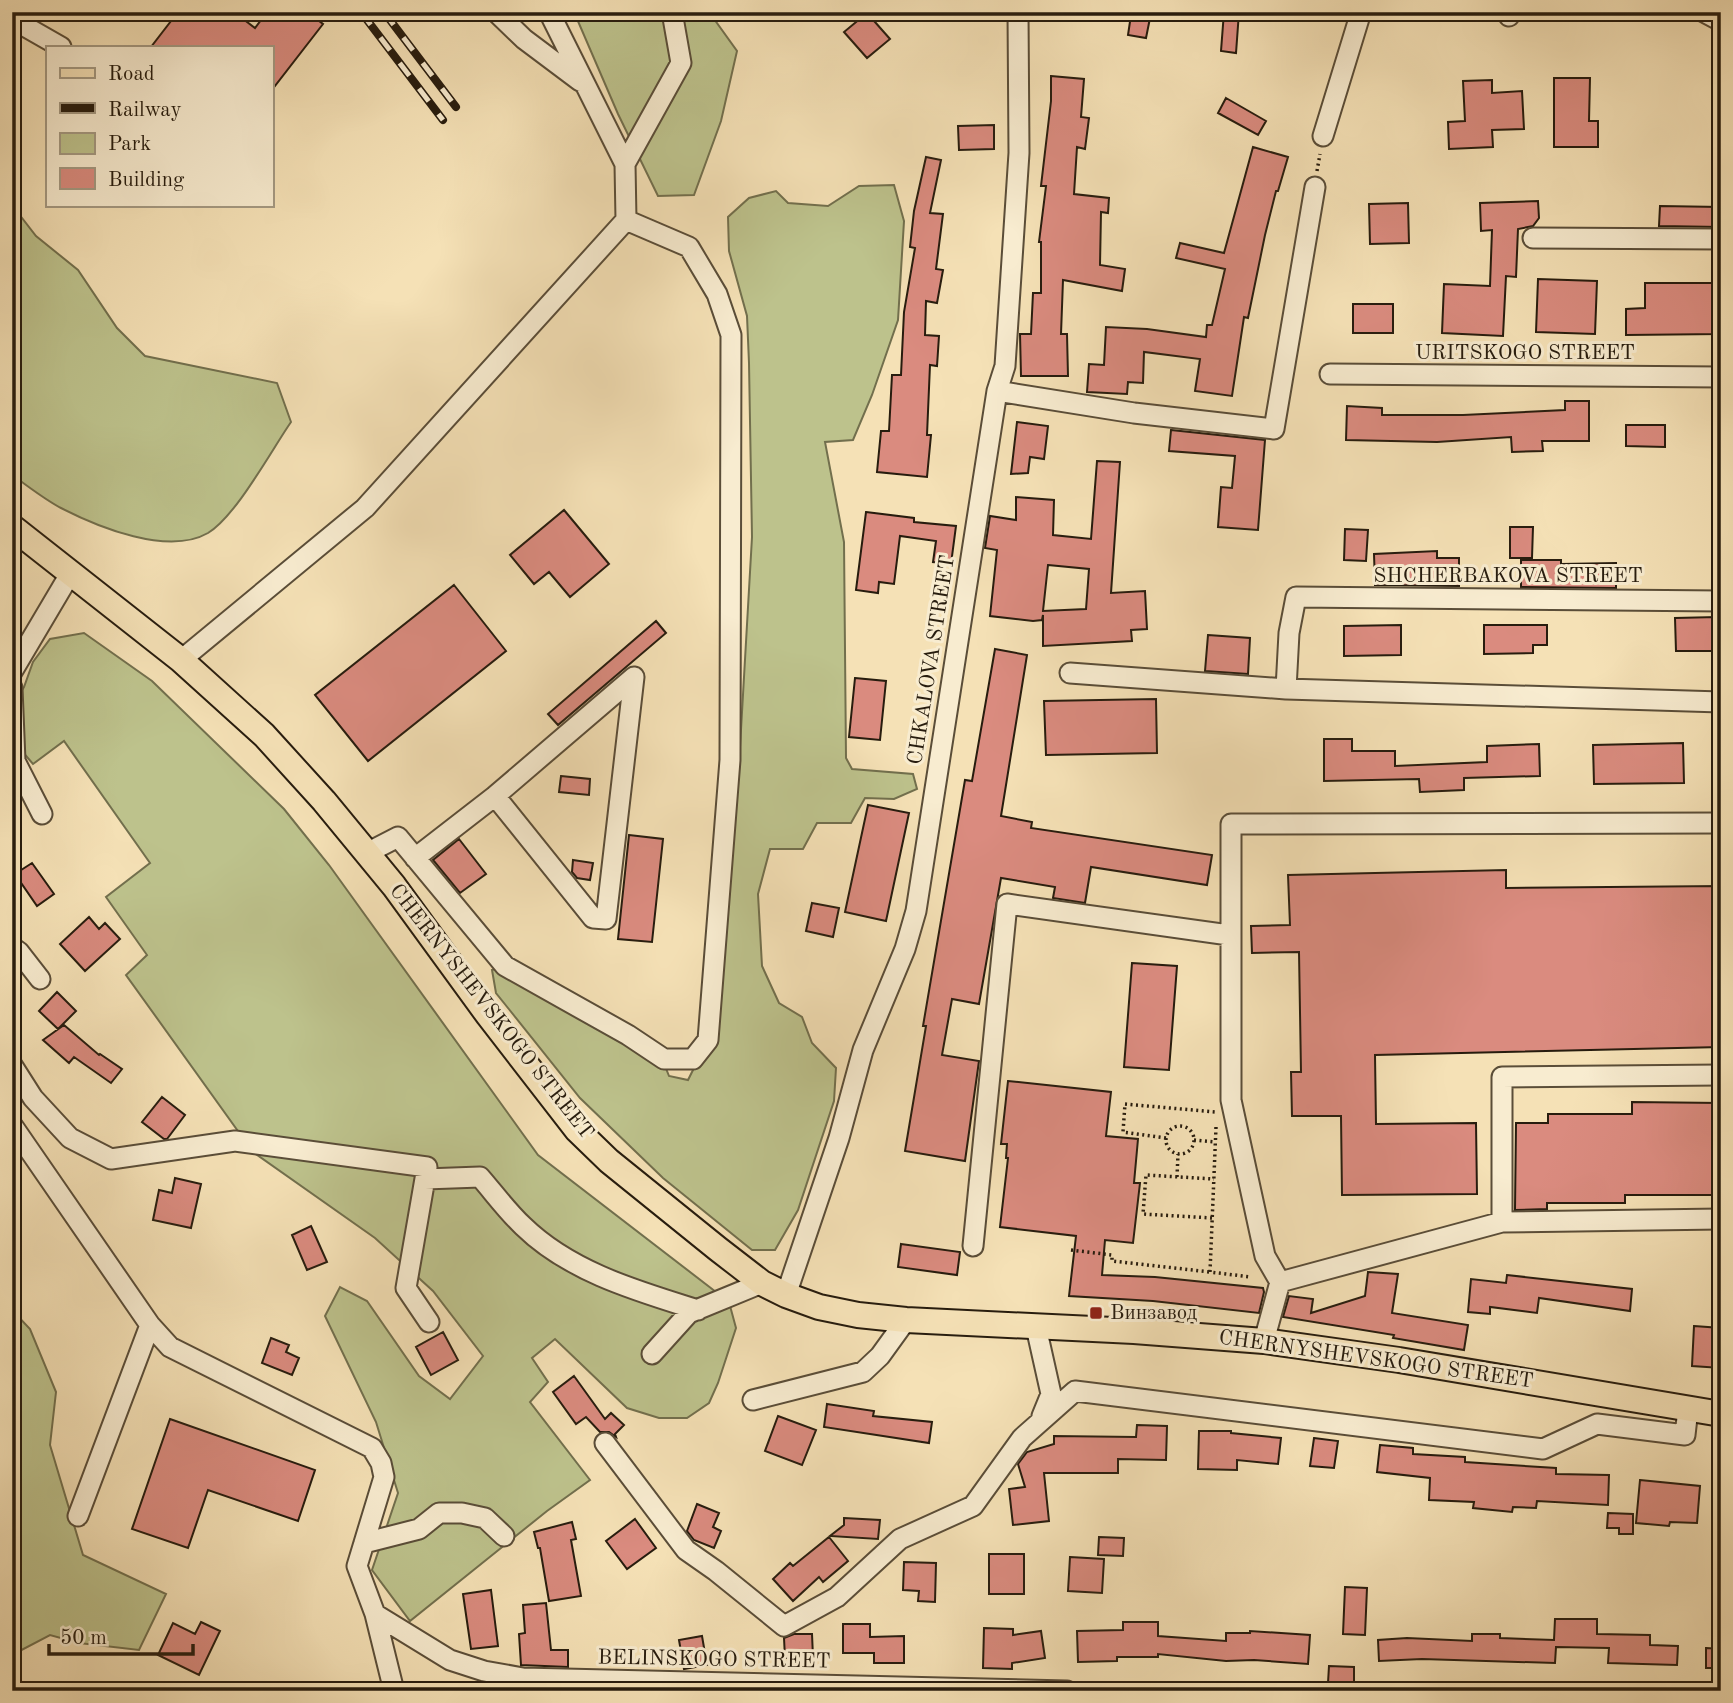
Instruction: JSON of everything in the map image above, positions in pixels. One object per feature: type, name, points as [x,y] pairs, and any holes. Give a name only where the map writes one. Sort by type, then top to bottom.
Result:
[{"type":"main road","name":"CHERNYSHEVSKOGO STREET","points":[[12,527],[180,660],[264,735],[367,853],[577,1130],[609,1161],[762,1283],[820,1307],[858,1315],[1264,1341],[1398,1360],[1721,1414]]},
{"type":"street","points":[[496,12],[524,39],[584,84]]},
{"type":"street","points":[[180,660],[365,508],[626,220],[625,164],[549,12]]},
{"type":"street","points":[[625,164],[681,63],[672,12]]},
{"type":"street","name":"CHKALOVA STREET","points":[[786,1295],[839,1138],[863,1049],[905,948],[916,911],[996,391],[1005,366],[1018,166],[1018,12]]},
{"type":"street","points":[[1323,136],[1361,12]]},
{"type":"street","points":[[1704,12],[1721,20]]},
{"type":"street","points":[[12,19],[59,46]]},
{"type":"street","points":[[996,391],[1134,412],[1274,429],[1315,187]]},
{"type":"street","points":[[367,853],[398,837],[505,966],[628,1035],[664,1059],[693,1059],[708,1040],[730,760],[731,335],[717,294],[689,247],[626,220]]},
{"type":"street","points":[[1534,238],[1721,239]]},
{"type":"street","name":"URITSKOGO STREET","points":[[1330,374],[1721,377]]},
{"type":"street","points":[[12,672],[70,574]]},
{"type":"street","name":"SHCHERBAKOVA STREET","points":[[1286,689],[1289,633],[1296,597],[1721,601]]},
{"type":"street","points":[[1070,673],[1286,689],[1721,702]]},
{"type":"street","points":[[415,858],[505,788],[634,677],[606,919],[593,918],[495,796]]},
{"type":"street","points":[[12,688],[15,761],[42,814]]},
{"type":"street","points":[[1264,1341],[1280,1282],[1265,1256],[1231,1100],[1231,824],[1721,823]]},
{"type":"street","points":[[973,1246],[1007,904],[1229,934]]},
{"type":"street","points":[[12,947],[40,979]]},
{"type":"street","points":[[12,1065],[33,1098],[70,1138],[111,1159],[235,1141],[428,1167],[406,1288],[429,1322]]},
{"type":"street","points":[[1502,1222],[1503,1077],[1721,1075]]},
{"type":"street","points":[[12,1125],[150,1325],[170,1348],[372,1448],[381,1463],[384,1478],[357,1566],[375,1614],[394,1691]]},
{"type":"street","points":[[425,1179],[480,1177],[523,1227],[559,1254],[631,1289],[698,1310]]},
{"type":"street","points":[[1280,1282],[1502,1222],[1721,1219]]},
{"type":"street","points":[[652,1354],[689,1313],[762,1283]]},
{"type":"street","points":[[753,1400],[863,1371],[880,1356],[905,1320]]},
{"type":"street","points":[[78,1517],[150,1325]]},
{"type":"street","points":[[1036,1326],[1051,1394],[1040,1422]]},
{"type":"street","points":[[605,1443],[686,1550],[784,1626],[837,1597],[900,1539],[973,1506],[1022,1438],[1075,1391],[1543,1450],[1597,1424],[1685,1435],[1688,1409]]},
{"type":"street","points":[[364,1543],[419,1529],[439,1513],[462,1513],[485,1518],[504,1536]]},
{"type":"street","name":"BELINSKOGO STREET","points":[[375,1614],[450,1660],[484,1671],[523,1678],[1067,1691]]},
{"type":"path","points":[[1315,187],[1323,136]]},
{"type":"path","points":[[1166,1138],[1124,1132],[1125,1104],[1217,1112],[1210,1272]]},
{"type":"path","points":[[1180,1126],[1190,1131],[1194,1140],[1188,1151],[1178,1154],[1168,1149],[1166,1138],[1172,1128],[1180,1126]]},
{"type":"path","points":[[1194,1140],[1215,1142]]},
{"type":"path","points":[[1177,1177],[1178,1154]]},
{"type":"path","points":[[1212,1219],[1143,1214],[1146,1175],[1214,1179]]},
{"type":"path","points":[[1071,1250],[1112,1255],[1112,1261],[1251,1277]]},
{"type":"green space","points":[[574,12],[709,12],[737,51],[721,121],[694,195],[658,196],[618,114]]},
{"type":"green space","points":[[894,185],[904,221],[898,320],[853,440],[825,442],[844,542],[846,758],[852,769],[913,774],[917,789],[894,799],[865,798],[851,823],[817,823],[803,849],[770,849],[758,894],[762,966],[779,1003],[802,1017],[812,1043],[836,1068],[834,1101],[798,1210],[775,1250],[752,1250],[663,1178],[580,1098],[496,993],[492,970],[505,966],[661,1056],[669,1076],[688,1080],[708,1040],[728,776],[740,747],[752,537],[747,316],[729,251],[728,217],[749,198],[776,191],[788,203],[828,206],[859,186]]},
{"type":"green space","points":[[12,205],[36,236],[78,270],[117,328],[145,356],[277,383],[291,422],[230,513],[208,533],[192,539],[173,541],[133,536],[61,508],[12,475]]},
{"type":"green space","points":[[84,633],[152,681],[284,809],[329,865],[538,1155],[729,1302],[736,1328],[718,1383],[709,1403],[687,1418],[659,1418],[627,1408],[555,1339],[532,1358],[548,1382],[530,1402],[590,1480],[547,1511],[410,1621],[372,1570],[398,1493],[376,1422],[325,1316],[340,1287],[367,1301],[419,1376],[450,1399],[483,1356],[433,1291],[375,1238],[253,1152],[126,975],[147,955],[106,897],[150,863],[64,741],[33,764],[21,750],[12,706],[24,687],[33,662],[50,639]]},
{"type":"green space","points":[[12,1310],[30,1329],[56,1392],[50,1445],[83,1555],[166,1594],[139,1650],[79,1643],[50,1635],[12,1655]]},
{"type":"building","points":[[178,12],[234,12],[255,28],[267,12],[307,12],[323,24],[273,88],[273,46],[152,46]]},
{"type":"building","points":[[1224,12],[1239,12],[1236,53],[1221,51]]},
{"type":"building","points":[[867,13],[890,39],[867,58],[844,32]]},
{"type":"building","points":[[1131,15],[1150,18],[1146,38],[1128,35]]},
{"type":"building","points":[[1051,76],[1084,79],[1081,117],[1089,118],[1085,149],[1077,147],[1074,194],[1109,198],[1108,213],[1101,212],[1100,265],[1125,269],[1122,291],[1063,280],[1061,334],[1067,334],[1068,376],[1021,376],[1020,334],[1031,334],[1033,293],[1041,293],[1039,242],[1046,186],[1041,186],[1051,101]]},
{"type":"building","points":[[1554,78],[1590,78],[1589,121],[1598,121],[1598,147],[1554,147]]},
{"type":"building","points":[[1492,80],[1492,93],[1522,91],[1524,129],[1492,130],[1493,147],[1449,149],[1448,122],[1465,121],[1463,81]]},
{"type":"building","points":[[1226,98],[1266,121],[1258,135],[1218,113]]},
{"type":"building","points":[[994,125],[994,149],[959,150],[958,126]]},
{"type":"building","points":[[1253,147],[1288,157],[1265,235],[1248,318],[1244,317],[1232,396],[1195,391],[1200,359],[1144,352],[1143,383],[1128,382],[1127,394],[1087,392],[1089,364],[1104,365],[1106,327],[1206,337],[1207,325],[1212,325],[1225,269],[1176,258],[1180,243],[1224,253]]},
{"type":"building","points":[[926,157],[941,160],[930,213],[943,214],[936,269],[943,270],[937,303],[926,301],[925,335],[939,336],[937,366],[930,365],[927,435],[931,435],[927,477],[877,472],[881,431],[889,431],[892,375],[901,375],[904,312],[915,248],[910,247],[914,211]]},
{"type":"building","points":[[1538,201],[1539,218],[1533,226],[1518,229],[1516,277],[1506,276],[1503,336],[1442,333],[1444,284],[1490,286],[1492,230],[1481,231],[1480,203]]},
{"type":"building","points":[[1408,203],[1409,243],[1370,244],[1369,204]]},
{"type":"building","points":[[1660,206],[1721,207],[1721,227],[1659,226]]},
{"type":"building","points":[[1538,279],[1597,281],[1595,334],[1536,332]]},
{"type":"building","points":[[1645,283],[1721,283],[1721,334],[1626,335],[1626,309],[1645,308]]},
{"type":"building","points":[[1353,304],[1393,304],[1393,333],[1353,333]]},
{"type":"building","points":[[1565,401],[1589,401],[1589,441],[1542,441],[1543,451],[1512,452],[1511,437],[1437,442],[1346,440],[1347,406],[1382,408],[1382,415],[1463,415],[1565,410]]},
{"type":"building","points":[[1017,422],[1048,426],[1044,459],[1030,457],[1028,473],[1011,474]]},
{"type":"building","points":[[1626,425],[1665,425],[1665,447],[1626,446]]},
{"type":"building","points":[[1171,430],[1265,440],[1258,530],[1218,527],[1221,487],[1232,488],[1235,456],[1169,451]]},
{"type":"building","points":[[1097,461],[1120,462],[1111,593],[1145,591],[1147,629],[1131,630],[1132,641],[1043,646],[1043,615],[1042,620],[1033,621],[990,616],[997,550],[985,548],[990,516],[1016,520],[1016,497],[1054,500],[1053,535],[1091,539]],"holes":[[[1048,565],[1089,569],[1086,609],[1043,611]]]},
{"type":"building","points":[[564,510],[609,564],[570,597],[549,572],[534,584],[510,555]]},
{"type":"building","points":[[866,512],[914,518],[914,522],[956,526],[951,564],[933,562],[936,541],[900,536],[894,584],[879,582],[878,593],[856,590]]},
{"type":"building","points":[[1510,527],[1533,527],[1532,558],[1510,558]]},
{"type":"building","points":[[1345,529],[1368,530],[1366,561],[1344,560]]},
{"type":"building","points":[[1437,551],[1437,558],[1459,558],[1459,586],[1375,585],[1374,554]]},
{"type":"building","points":[[1521,560],[1561,560],[1561,564],[1616,563],[1616,588],[1521,587]]},
{"type":"building","points":[[454,585],[506,651],[368,761],[315,695]]},
{"type":"building","points":[[1717,617],[1717,651],[1676,651],[1675,618]]},
{"type":"building","points":[[656,621],[666,633],[558,725],[548,714]]},
{"type":"building","points":[[1401,625],[1401,655],[1344,656],[1344,626]]},
{"type":"building","points":[[1484,625],[1547,625],[1547,645],[1533,645],[1533,653],[1484,654]]},
{"type":"building","points":[[1208,635],[1250,638],[1248,674],[1205,671]]},
{"type":"building","points":[[995,649],[1027,655],[1001,816],[1032,822],[1031,828],[1212,855],[1207,885],[1091,867],[1085,903],[1053,898],[1055,887],[1001,878],[979,1004],[952,999],[942,1055],[979,1061],[965,1161],[905,1151],[926,1026],[923,1026],[965,780],[972,781]]},
{"type":"building","points":[[855,678],[886,681],[880,740],[849,737]]},
{"type":"building","points":[[1156,699],[1157,753],[1046,755],[1044,701]]},
{"type":"building","points":[[1324,739],[1352,739],[1352,751],[1395,751],[1395,766],[1487,762],[1487,746],[1539,744],[1540,776],[1464,778],[1464,790],[1420,792],[1419,779],[1324,781]]},
{"type":"building","points":[[1683,743],[1684,783],[1594,784],[1593,745]]},
{"type":"building","points":[[561,776],[590,779],[589,795],[559,792]]},
{"type":"building","points":[[868,805],[909,813],[886,921],[845,912]]},
{"type":"building","points":[[629,835],[663,839],[652,942],[618,939]]},
{"type":"building","points":[[459,839],[486,874],[460,893],[433,860]]},
{"type":"building","points":[[573,860],[593,863],[590,880],[577,878],[572,872]]},
{"type":"building","points":[[32,863],[54,894],[37,906],[15,874]]},
{"type":"building","points":[[1506,870],[1506,888],[1721,886],[1721,1047],[1375,1055],[1376,1124],[1476,1123],[1477,1194],[1342,1195],[1341,1116],[1292,1116],[1291,1072],[1301,1072],[1299,952],[1252,953],[1251,926],[1290,925],[1288,875]]},
{"type":"building","points":[[812,903],[839,908],[833,937],[806,931]]},
{"type":"building","points":[[89,917],[99,929],[105,923],[120,939],[85,971],[60,944]]},
{"type":"building","points":[[1132,963],[1177,966],[1169,1070],[1124,1067]]},
{"type":"building","points":[[57,992],[76,1011],[58,1029],[39,1011]]},
{"type":"building","points":[[64,1025],[99,1055],[122,1069],[111,1083],[74,1057],[69,1063],[43,1040]]},
{"type":"building","points":[[1008,1081],[1111,1092],[1106,1136],[1138,1139],[1134,1183],[1140,1183],[1133,1243],[1105,1240],[1102,1275],[1155,1277],[1263,1288],[1259,1313],[1153,1301],[1069,1296],[1076,1236],[1000,1227],[1008,1158],[1007,1144],[1001,1144]]},
{"type":"building","points":[[162,1097],[185,1115],[167,1139],[142,1122]]},
{"type":"building","points":[[1632,1102],[1721,1103],[1721,1195],[1625,1195],[1625,1203],[1547,1203],[1547,1209],[1515,1210],[1516,1123],[1548,1123],[1548,1114],[1632,1114]]},
{"type":"building","points":[[175,1178],[201,1184],[191,1228],[153,1220],[159,1190],[172,1193]]},
{"type":"building","points":[[311,1226],[327,1262],[307,1270],[292,1235]]},
{"type":"building","points":[[901,1244],[960,1252],[957,1275],[898,1267]]},
{"type":"building","points":[[1368,1272],[1398,1274],[1392,1313],[1468,1325],[1464,1350],[1393,1338],[1394,1335],[1283,1317],[1289,1296],[1313,1299],[1311,1313],[1365,1296]]},
{"type":"building","points":[[1507,1275],[1632,1289],[1630,1311],[1539,1298],[1537,1313],[1490,1307],[1490,1314],[1468,1312],[1471,1279],[1506,1283]]},
{"type":"building","points":[[1694,1326],[1721,1328],[1721,1368],[1692,1366]]},
{"type":"building","points":[[443,1332],[458,1360],[431,1375],[416,1347]]},
{"type":"building","points":[[271,1338],[289,1345],[286,1352],[299,1358],[292,1375],[262,1363]]},
{"type":"building","points":[[574,1376],[605,1419],[611,1413],[624,1425],[615,1434],[616,1437],[609,1432],[600,1432],[586,1417],[576,1424],[553,1392]]},
{"type":"building","points":[[827,1404],[874,1411],[873,1416],[932,1422],[929,1443],[824,1427]]},
{"type":"building","points":[[778,1416],[816,1430],[802,1465],[765,1451]]},
{"type":"building","points":[[170,1419],[315,1470],[298,1521],[208,1490],[188,1548],[132,1529]]},
{"type":"building","points":[[1137,1425],[1167,1426],[1166,1460],[1118,1459],[1118,1473],[1044,1473],[1049,1521],[1013,1525],[1009,1489],[1025,1487],[1018,1464],[1027,1452],[1054,1444],[1054,1436],[1136,1437]]},
{"type":"building","points":[[1199,1431],[1231,1431],[1281,1438],[1278,1464],[1237,1460],[1237,1470],[1198,1469]]},
{"type":"building","points":[[1314,1438],[1338,1441],[1334,1468],[1310,1466]]},
{"type":"building","points":[[1380,1445],[1413,1448],[1413,1454],[1465,1457],[1465,1462],[1556,1468],[1556,1474],[1609,1475],[1608,1505],[1537,1501],[1536,1508],[1513,1507],[1512,1512],[1473,1508],[1474,1502],[1429,1500],[1430,1478],[1377,1472]]},
{"type":"building","points":[[1640,1480],[1700,1486],[1697,1523],[1670,1522],[1669,1526],[1636,1523]]},
{"type":"building","points":[[697,1504],[719,1513],[713,1527],[721,1531],[714,1548],[694,1540],[687,1531]]},
{"type":"building","points":[[1608,1513],[1633,1514],[1633,1534],[1619,1534],[1619,1528],[1607,1528]]},
{"type":"building","points":[[844,1518],[880,1520],[878,1539],[830,1536],[844,1525]]},
{"type":"building","points":[[635,1519],[656,1548],[627,1569],[606,1541]]},
{"type":"building","points":[[572,1522],[576,1539],[571,1540],[581,1596],[549,1601],[540,1548],[534,1532]]},
{"type":"building","points":[[829,1537],[848,1561],[823,1582],[819,1577],[793,1601],[773,1579],[790,1563],[793,1566]]},
{"type":"building","points":[[1099,1537],[1124,1538],[1123,1556],[1098,1555]]},
{"type":"building","points":[[989,1554],[1024,1554],[1024,1594],[989,1594]]},
{"type":"building","points":[[1070,1557],[1104,1559],[1102,1593],[1068,1591]]},
{"type":"building","points":[[904,1562],[936,1563],[935,1602],[918,1601],[919,1591],[903,1590]]},
{"type":"building","points":[[1345,1587],[1367,1588],[1365,1635],[1343,1634]]},
{"type":"building","points":[[491,1590],[498,1646],[471,1649],[463,1594]]},
{"type":"building","points":[[546,1603],[551,1650],[568,1650],[568,1667],[521,1665],[519,1634],[525,1633],[523,1605]]},
{"type":"building","points":[[1555,1619],[1597,1619],[1597,1634],[1650,1635],[1650,1645],[1678,1646],[1677,1665],[1608,1663],[1609,1648],[1556,1647],[1555,1663],[1422,1659],[1379,1661],[1378,1640],[1407,1638],[1472,1641],[1472,1634],[1500,1634],[1500,1638],[1554,1640]]},
{"type":"building","points":[[201,1622],[220,1631],[199,1675],[158,1655],[173,1623],[195,1634]]},
{"type":"building","points":[[1123,1622],[1158,1622],[1158,1636],[1226,1641],[1226,1633],[1250,1631],[1310,1635],[1308,1664],[1226,1661],[1158,1654],[1158,1657],[1117,1657],[1117,1661],[1078,1662],[1077,1631],[1123,1630]]},
{"type":"building","points":[[843,1624],[870,1624],[870,1637],[904,1636],[904,1663],[874,1663],[874,1653],[843,1653]]},
{"type":"building","points":[[984,1628],[1013,1629],[1013,1635],[1041,1631],[1045,1658],[1012,1663],[1012,1669],[983,1668]]},
{"type":"building","points":[[794,1634],[812,1634],[813,1657],[785,1658],[784,1638]]},
{"type":"building","points":[[702,1636],[707,1665],[684,1669],[679,1640]]},
{"type":"building","points":[[1706,1648],[1721,1649],[1721,1668],[1706,1668]]},
{"type":"building","points":[[1329,1666],[1354,1667],[1354,1684],[1328,1683]]},
{"type":"railway","points":[[361,12],[443,120]]},
{"type":"railway","points":[[384,12],[456,107]]},
{"type":"place","name":"Винзавод","points":[[1096,1313]]}]
